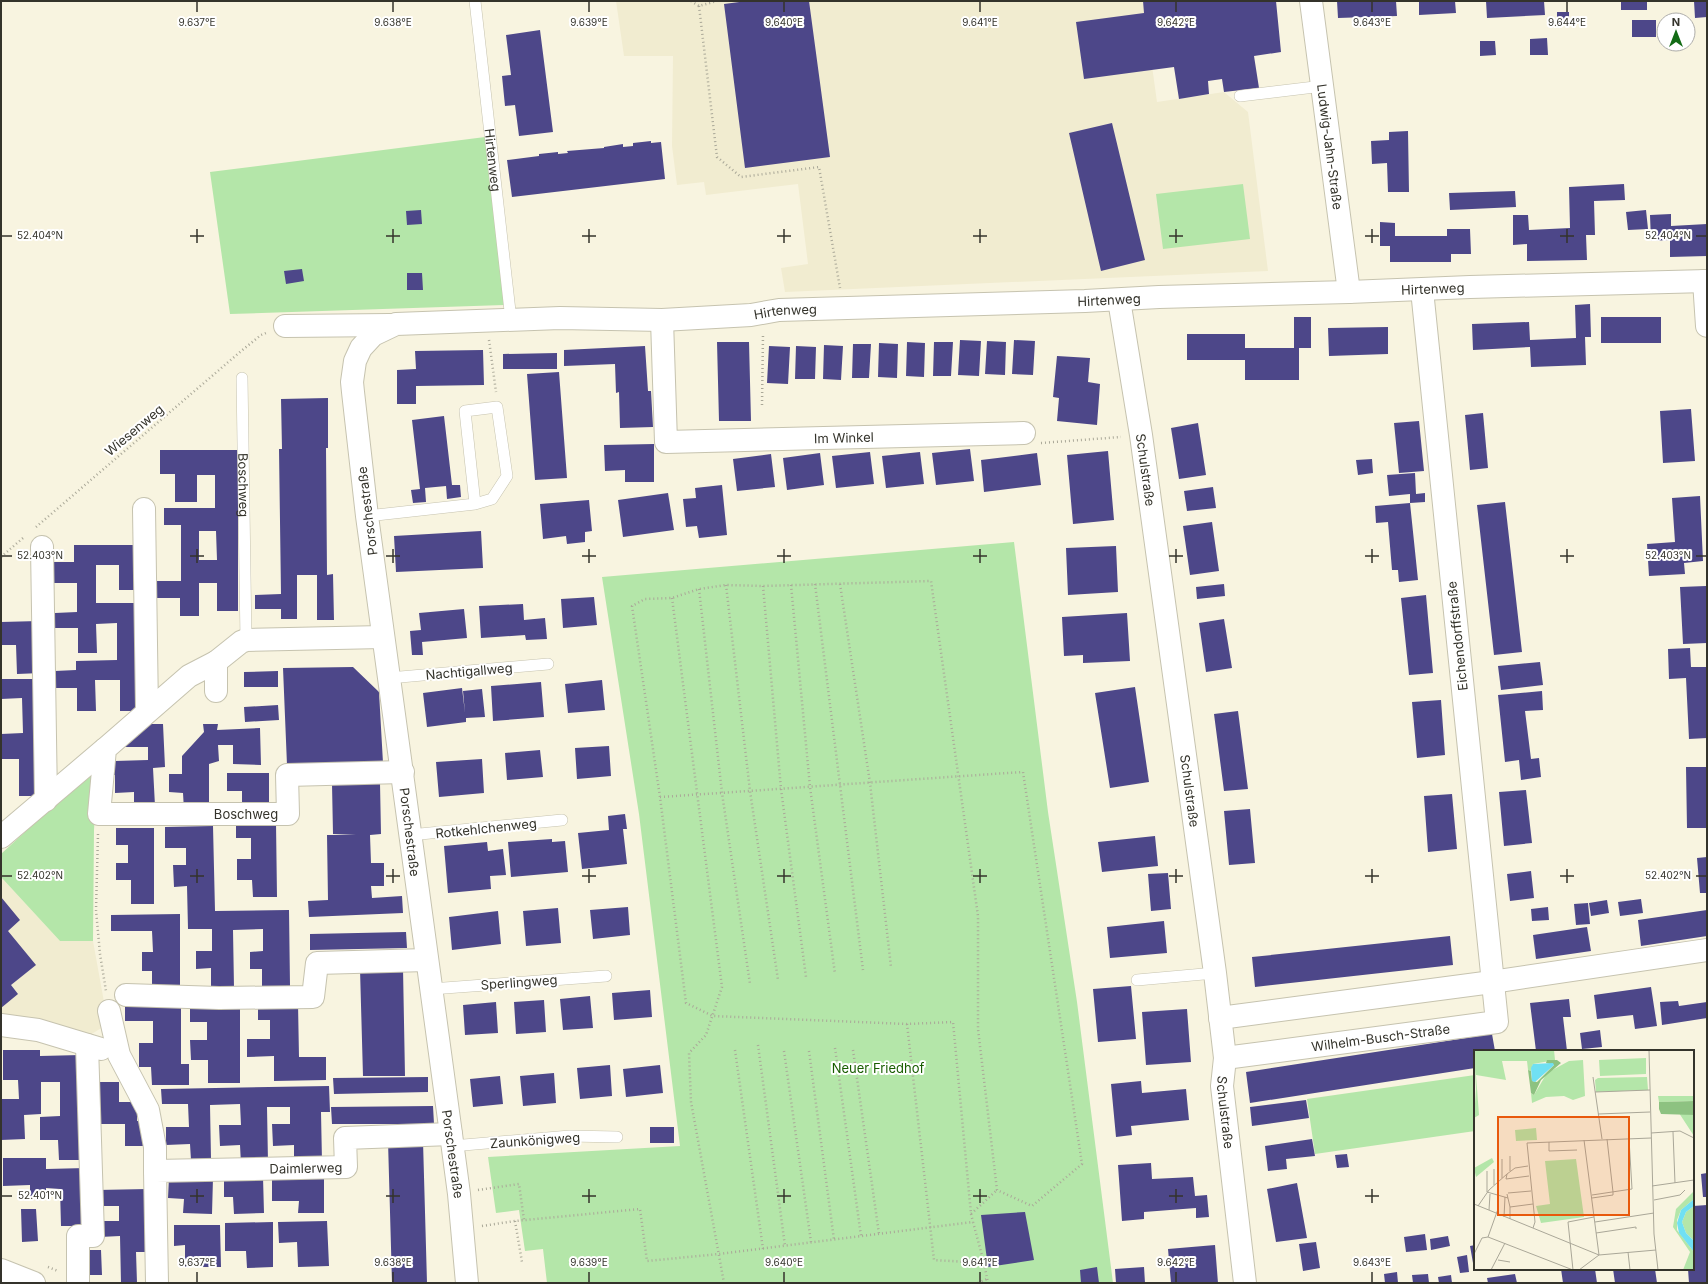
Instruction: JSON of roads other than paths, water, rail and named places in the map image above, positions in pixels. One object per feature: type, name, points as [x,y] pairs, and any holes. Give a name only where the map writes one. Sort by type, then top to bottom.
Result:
[{"type":"street","name":"Ludwig-Jahn-Straße","points":[[1311,1],[1349,292]]},
{"type":"street","name":"Hirtenweg","points":[[285,326],[396,324],[560,318],[662,320],[764,313],[779,310],[1119,300],[1167,296],[1705,281]]},
{"type":"street","points":[[1705,281],[1707,326]]},
{"type":"street","name":"Eichendorffstraße","points":[[1422,290],[1492,982]]},
{"type":"street","name":"Schulstraße","points":[[1119,300],[1141,435],[1216,973],[1225,1058],[1222,1086],[1245,1283]]},
{"type":"street","name":"Im Winkel","points":[[662,320],[666,442],[1024,433]]},
{"type":"street","name":"Hirtenweg","points":[[352,382],[355,361],[362,348],[373,335],[396,324]]},
{"type":"street","name":"Porschestraße","points":[[352,382],[367,516],[403,772],[410,835],[459,1194],[467,1283]]},
{"type":"street","points":[[144,509],[146,712]]},
{"type":"street","points":[[34,537],[46,800]]},
{"type":"street","points":[[1,838],[189,676],[216,662],[241,642],[246,640],[383,637]]},
{"type":"street","points":[[216,662],[216,691]]},
{"type":"street","name":"Boschweg","points":[[105,749],[99,814],[288,814],[287,776],[403,772]]},
{"type":"street","points":[[1220,1018],[1492,982],[1707,950]]},
{"type":"street","points":[[126,995],[219,998],[313,997],[317,963],[427,960]]},
{"type":"street","name":"Wilhelm-Busch-Straße","points":[[1225,1058],[1497,1022],[1492,982]]},
{"type":"street","points":[[109,1011],[119,1055],[148,1110],[155,1147],[157,1283]]},
{"type":"street","points":[[1,1025],[38,1030],[119,1055]]},
{"type":"street","points":[[78,1283],[78,1236],[93,1236],[87,1045]]},
{"type":"street","name":"Daimlerweg","points":[[155,1171],[346,1167],[345,1138],[452,1140]]},
{"type":"street","points":[[1,1270],[34,1283]]},
{"type":"lane","name":"Hirtenweg","points":[[476,1],[512,320]]},
{"type":"lane","points":[[1240,96],[1322,86]]},
{"type":"lane","name":"Boschweg","points":[[242,378],[246,640]]},
{"type":"lane","points":[[367,516],[475,504],[492,499],[507,476],[497,407],[465,411],[475,504]]},
{"type":"lane","name":"Nachtigallweg","points":[[389,678],[548,664]]},
{"type":"lane","name":"Rotkehlchenweg","points":[[410,835],[562,820]]},
{"type":"lane","points":[[1137,980],[1216,973]]},
{"type":"lane","name":"Sperlingweg","points":[[431,989],[606,976]]},
{"type":"lane","name":"Zaunkönigweg","points":[[452,1140],[570,1136],[617,1137]]},
{"type":"park label","name":"Neuer Friedhof","points":[[878,1068]]}]
